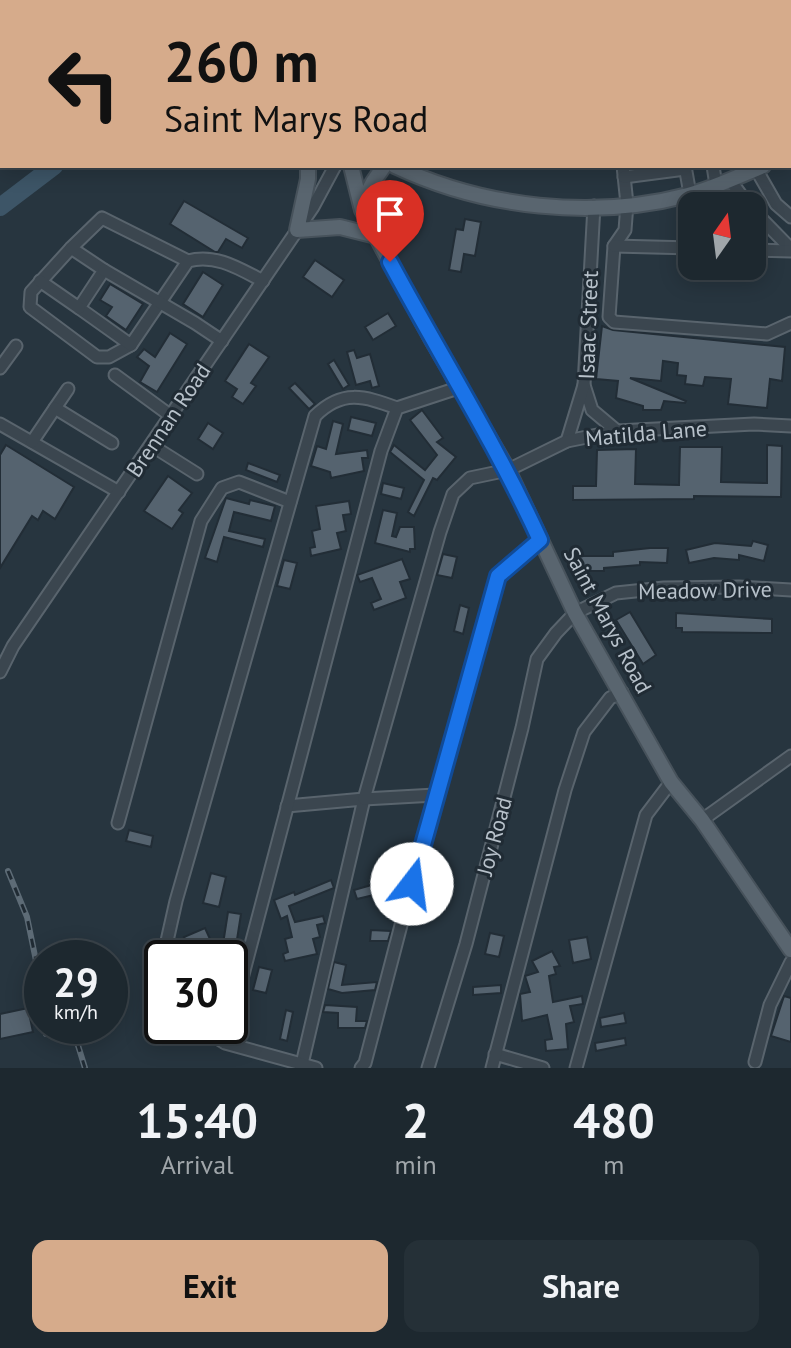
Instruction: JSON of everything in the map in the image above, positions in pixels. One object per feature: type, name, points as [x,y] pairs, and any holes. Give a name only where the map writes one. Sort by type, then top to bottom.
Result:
[{"type":"main road","points":[[308,168],[297,230],[340,227],[376,236]]},
{"type":"main road","name":"Saint Marys Road","points":[[352,168],[361,205],[376,236],[508,470],[575,613],[671,782],[702,820],[791,950]]},
{"type":"main road","points":[[361,205],[383,168]]},
{"type":"main road","points":[[400,168],[454,189],[504,201],[557,208],[627,204],[678,196]]},
{"type":"main road","points":[[696,192],[758,168]]},
{"type":"street","name":"Brennan Road","points":[[0,672],[13,646],[297,230],[334,168]]},
{"type":"street","points":[[685,168],[690,192]]},
{"type":"street","points":[[714,168],[734,192]]},
{"type":"street","points":[[760,168],[776,204],[791,217]]},
{"type":"street","points":[[666,169],[624,172],[627,204],[625,230],[614,246],[609,317],[614,322],[767,334],[791,323]]},
{"type":"street","name":"Isaac Street","points":[[594,206],[584,385],[592,410],[617,431]]},
{"type":"street","points":[[188,261],[102,218],[31,292],[30,307],[97,357],[109,357],[131,345],[188,261],[201,257],[236,266],[263,281]]},
{"type":"street","points":[[766,223],[791,250]]},
{"type":"street","points":[[614,246],[678,248]]},
{"type":"street","points":[[71,248],[222,341]]},
{"type":"street","points":[[766,250],[791,250]]},
{"type":"street","points":[[79,308],[104,270]]},
{"type":"street","points":[[40,281],[131,345]]},
{"type":"street","points":[[0,368],[16,346]]},
{"type":"street","points":[[115,375],[171,416]]},
{"type":"street","points":[[567,441],[584,385]]},
{"type":"street","points":[[167,940],[315,416],[326,405],[357,395],[397,408],[461,387]]},
{"type":"street","points":[[32,442],[68,389]]},
{"type":"street","points":[[55,408],[112,443]]},
{"type":"street","points":[[248,956],[381,451],[397,408]]},
{"type":"street","points":[[0,424],[119,492]]},
{"type":"street","name":"Matilda Lane","points":[[302,1064],[364,799],[453,494],[470,478],[508,470],[567,441],[617,431],[754,424],[791,426]]},
{"type":"street","points":[[151,445],[197,474]]},
{"type":"street","points":[[118,823],[201,521],[222,488],[239,482],[290,502]]},
{"type":"street","points":[[361,1068],[365,1063],[435,795],[498,576],[540,540]]},
{"type":"street","name":"Meadow Drive","points":[[575,613],[616,593],[664,588],[791,586]]},
{"type":"street","name":"Joy Road","points":[[428,1068],[466,944],[537,659],[575,613]]},
{"type":"street","points":[[492,1068],[565,790],[584,732],[610,698],[622,692]]},
{"type":"street","points":[[702,820],[791,756]]},
{"type":"street","points":[[576,1068],[646,815],[671,782]]},
{"type":"street","points":[[287,806],[435,795]]},
{"type":"street","points":[[755,1062],[770,1005],[791,962]]},
{"type":"street","points":[[229,1044],[316,1068]]},
{"type":"street","points":[[495,1054],[543,1068]]},
{"type":"building","points":[[184,201],[248,238],[242,248],[226,239],[215,252],[170,224]]},
{"type":"building","points":[[465,219],[481,222],[475,256],[464,254],[461,272],[449,270],[456,229],[463,230]]},
{"type":"building","points":[[315,260],[344,280],[332,297],[303,277]]},
{"type":"building","points":[[203,272],[223,285],[203,317],[183,304]]},
{"type":"building","points":[[110,284],[143,304],[126,330],[106,316],[112,307],[100,300]]},
{"type":"building","points":[[388,313],[396,326],[373,340],[365,327]]},
{"type":"building","points":[[602,326],[613,330],[785,347],[782,381],[770,379],[767,408],[728,404],[731,379],[705,377],[703,386],[685,384],[686,376],[677,375],[678,363],[663,361],[661,381],[630,378],[686,401],[664,401],[661,410],[643,410],[643,406],[616,398],[618,381],[596,379]]},
{"type":"building","points":[[170,333],[187,344],[157,392],[140,382],[149,366],[137,357],[144,349],[155,357]]},
{"type":"building","points":[[249,344],[269,357],[251,383],[256,386],[243,404],[232,397],[237,389],[225,381]]},
{"type":"building","points":[[354,350],[357,358],[370,354],[379,386],[372,388],[370,381],[356,385],[347,352]]},
{"type":"building","points":[[334,360],[349,385],[343,389],[328,364]]},
{"type":"building","points":[[295,383],[315,404],[309,409],[289,388]]},
{"type":"building","points":[[422,410],[443,438],[437,442],[456,457],[437,480],[433,478],[414,516],[408,512],[424,480],[390,452],[394,445],[425,470],[437,455],[410,420]]},
{"type":"building","points":[[351,417],[376,423],[372,436],[348,430]]},
{"type":"building","points":[[333,421],[343,424],[336,454],[367,450],[368,458],[362,458],[364,471],[331,478],[330,472],[311,466],[317,446],[326,449]]},
{"type":"building","points":[[208,423],[223,433],[213,449],[198,439]]},
{"type":"building","points":[[6,445],[74,487],[55,519],[43,511],[38,520],[32,516],[0,568],[0,455]]},
{"type":"building","points":[[767,445],[782,446],[781,497],[573,500],[573,486],[596,486],[597,450],[636,449],[635,484],[679,485],[680,447],[722,447],[721,482],[767,483]]},
{"type":"building","points":[[248,463],[280,475],[277,482],[246,470]]},
{"type":"building","points":[[168,476],[192,493],[179,510],[183,513],[172,529],[144,511]]},
{"type":"building","points":[[383,483],[404,488],[401,499],[381,494]]},
{"type":"building","points":[[226,498],[275,506],[271,521],[234,512],[229,531],[265,539],[263,547],[224,537],[217,562],[205,558]]},
{"type":"building","points":[[349,501],[351,514],[343,515],[346,531],[337,533],[341,549],[311,556],[310,548],[315,547],[312,531],[320,529],[316,506]]},
{"type":"building","points":[[383,510],[397,513],[392,536],[396,537],[400,527],[414,527],[415,549],[410,549],[410,552],[375,543]]},
{"type":"building","points":[[753,541],[768,545],[764,561],[739,555],[739,560],[714,558],[689,563],[686,550],[715,543],[751,546]]},
{"type":"building","points":[[668,548],[667,563],[640,562],[640,565],[604,568],[604,571],[579,571],[579,556],[613,556],[613,552]]},
{"type":"building","points":[[443,554],[457,557],[452,578],[437,575]]},
{"type":"building","points":[[402,559],[410,579],[400,582],[406,598],[374,610],[371,603],[381,599],[372,578],[360,582],[357,575]]},
{"type":"building","points":[[284,560],[297,563],[290,589],[277,586]]},
{"type":"building","points":[[460,605],[469,608],[463,634],[454,631]]},
{"type":"building","points":[[630,612],[656,655],[643,664],[616,620]]},
{"type":"building","points":[[676,613],[772,619],[772,633],[682,632],[682,628],[676,628]]},
{"type":"building","points":[[129,830],[153,836],[151,847],[126,841]]},
{"type":"building","points":[[211,873],[226,877],[219,907],[203,903]]},
{"type":"building","points":[[331,880],[334,888],[289,906],[295,922],[323,916],[325,923],[317,925],[320,937],[313,939],[317,954],[285,961],[283,954],[288,952],[285,939],[292,937],[287,916],[281,919],[274,900]]},
{"type":"building","points":[[375,884],[378,894],[357,899],[354,890]]},
{"type":"building","points":[[228,912],[241,914],[237,940],[224,940]]},
{"type":"building","points":[[205,928],[210,939],[185,940],[184,937]]},
{"type":"building","points":[[371,930],[391,931],[388,941],[370,941]]},
{"type":"building","points":[[490,933],[504,936],[499,957],[485,954]]},
{"type":"building","points":[[587,937],[591,959],[573,963],[569,940]]},
{"type":"building","points":[[552,951],[560,966],[554,967],[556,974],[549,976],[553,1002],[582,996],[583,1004],[570,1006],[574,1022],[566,1024],[568,1049],[546,1051],[545,1040],[552,1039],[547,1015],[522,1021],[520,994],[530,992],[525,976],[538,972],[532,961]]},
{"type":"building","points":[[334,962],[346,965],[342,985],[377,982],[375,990],[342,993],[328,989]]},
{"type":"building","points":[[259,967],[272,970],[266,993],[253,990]]},
{"type":"building","points":[[501,985],[501,993],[473,995],[473,987]]},
{"type":"building","points":[[784,996],[791,998],[791,1042],[771,1036]]},
{"type":"building","points":[[325,1005],[357,1007],[356,1021],[367,1021],[365,1028],[338,1028],[338,1013],[323,1012]]},
{"type":"building","points":[[24,1009],[24,1034],[0,1039],[0,1014]]},
{"type":"building","points":[[286,1010],[293,1012],[287,1041],[280,1039]]},
{"type":"building","points":[[624,1013],[626,1023],[601,1027],[600,1018]]},
{"type":"building","points":[[625,1038],[626,1045],[596,1051],[595,1043]]},
{"type":"waterway","points":[[0,207],[51,168]]},
{"type":"railway","points":[[8,871],[27,917],[32,940]]},
{"type":"railway","points":[[78,1044],[85,1068]]},
{"type":"route","points":[[390,262],[508,470],[540,540],[498,576],[412,884]]}]
